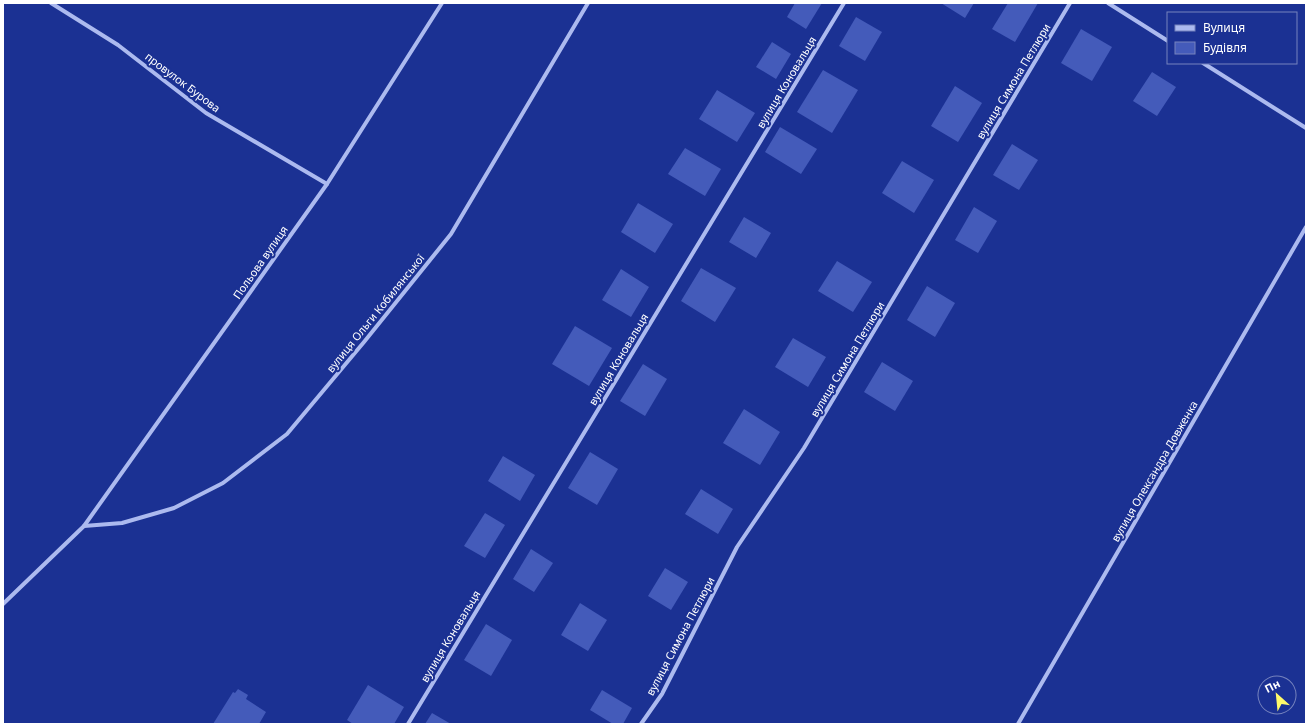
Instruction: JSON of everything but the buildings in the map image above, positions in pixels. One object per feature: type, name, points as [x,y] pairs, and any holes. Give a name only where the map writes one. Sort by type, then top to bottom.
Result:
[{"type":"street","name":"провулок Бурова","points":[[51,3],[118,45],[206,113],[327,184]]},
{"type":"street","name":"Польова вулиця","points":[[3,604],[84,526],[327,184],[442,3]]},
{"type":"street","name":"вулиця Ольги Кобилянської","points":[[84,526],[122,523],[174,508],[223,483],[287,434],[364,342],[451,234],[588,3]]},
{"type":"street","name":"вулиця Коновальця","points":[[408,724],[844,3]]},
{"type":"street","name":"вулиця Симона Петлюри","points":[[641,724],[662,694],[737,547],[804,448],[1070,3]]},
{"type":"street","points":[[1108,3],[1167,40]]},
{"type":"street","points":[[1205,64],[1306,128]]},
{"type":"street","name":"вулиця Олександра Довженка","points":[[1018,724],[1306,227]]}]
